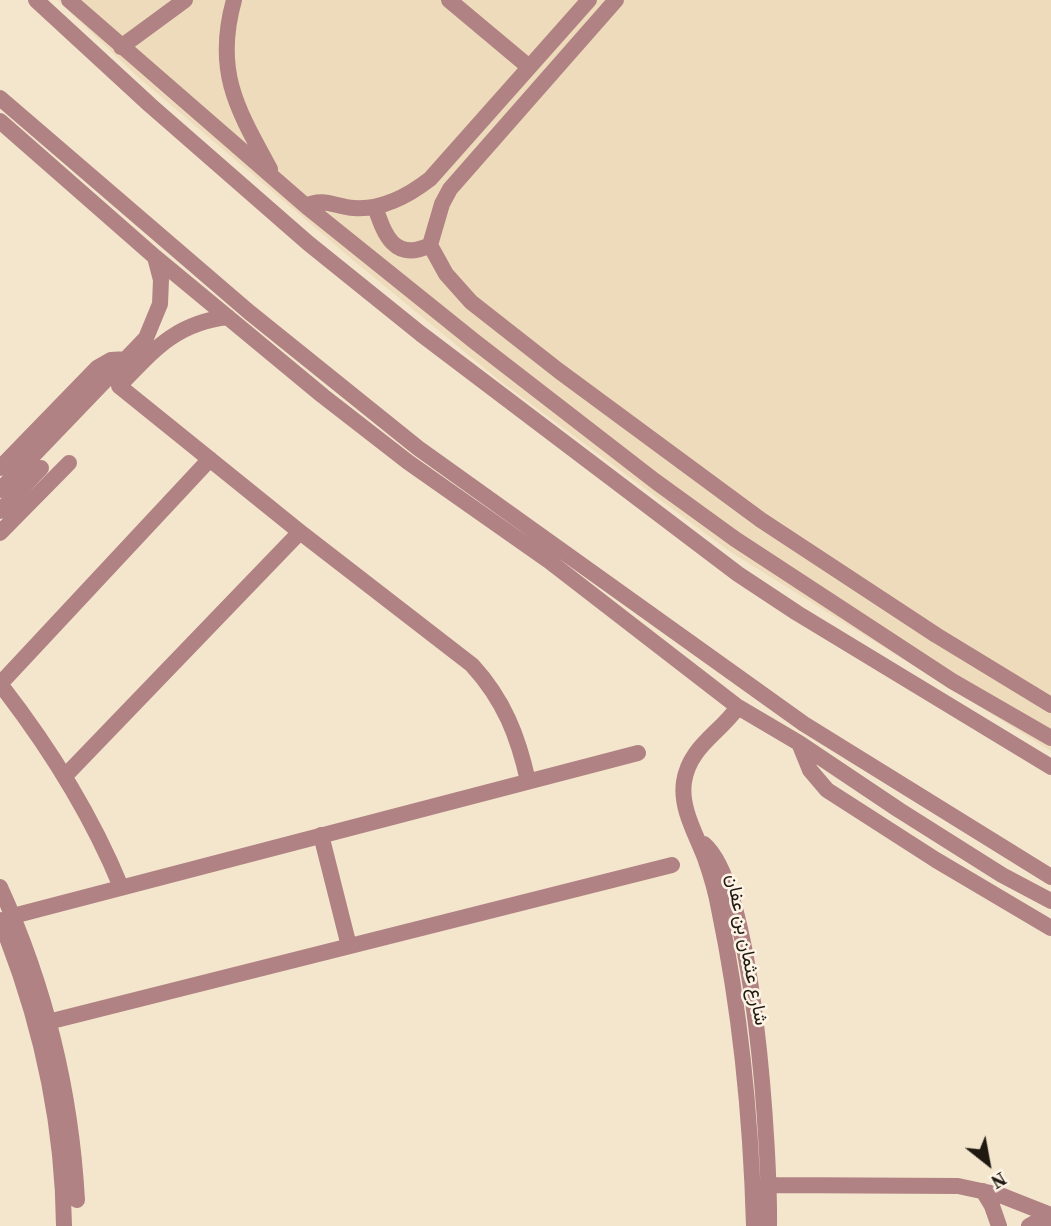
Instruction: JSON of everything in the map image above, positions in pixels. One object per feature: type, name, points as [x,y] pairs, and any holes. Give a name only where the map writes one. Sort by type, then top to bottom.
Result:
[{"type":"street","points":[[36,0],[150,105],[368,293],[738,574],[797,614],[1051,767]]},
{"type":"street","points":[[69,0],[306,206],[474,341],[735,539],[952,681],[1051,738]]},
{"type":"street","points":[[99,58],[185,0]]},
{"type":"street","points":[[234,0],[226,50],[230,85],[242,118],[276,180]]},
{"type":"street","points":[[449,0],[529,67]]},
{"type":"street","points":[[306,206],[318,201],[356,209],[375,207],[407,195],[430,179],[589,0]]},
{"type":"street","points":[[616,0],[450,189],[439,212],[430,245],[446,274],[471,302],[749,512],[936,635],[1051,705]]},
{"type":"street","points":[[558,34],[575,45]]},
{"type":"street","points":[[0,98],[238,303],[418,448],[804,724],[1051,877]]},
{"type":"street","points":[[0,121],[155,257],[323,396],[408,462],[549,561],[738,707],[799,743],[1002,875],[1051,901]]},
{"type":"street","points":[[375,207],[382,228],[391,243],[409,249],[430,245]]},
{"type":"street","points":[[0,490],[146,338],[156,316],[161,292],[155,257]]},
{"type":"street","points":[[228,317],[202,321],[178,331],[158,346],[119,386],[300,532],[472,665],[492,689],[508,716],[520,744],[528,781]]},
{"type":"street","points":[[0,468],[97,368],[111,360],[127,359]]},
{"type":"street","points":[[121,887],[106,851],[65,776],[0,684],[210,459]]},
{"type":"street","points":[[0,533],[69,463]]},
{"type":"street","points":[[0,511],[41,468]]},
{"type":"street","points":[[65,776],[300,532]]},
{"type":"street","name":"شارع عثمان بن عفان","points":[[738,707],[694,754],[686,769],[683,785],[684,802],[719,908],[740,1026],[752,1145],[754,1226]]},
{"type":"street","points":[[799,743],[810,770],[827,790],[936,860],[1051,928]]},
{"type":"street","points":[[6,918],[638,753]]},
{"type":"street","points":[[321,835],[349,946]]},
{"type":"street","points":[[698,840],[708,848],[722,868],[744,953],[758,1036],[770,1185],[769,1226]]},
{"type":"street","points":[[48,1022],[672,865]]},
{"type":"street","points":[[0,887],[52,1089],[61,1146],[64,1226]]},
{"type":"street","points":[[6,918],[48,1022],[68,1110],[77,1200]]},
{"type":"street","points":[[770,1185],[958,1186],[1017,1200],[1051,1217]]},
{"type":"street","points":[[983,1191],[999,1226]]},
{"type":"street","points":[[1029,1226],[1051,1217]]},
{"type":"shaded area","points":[[57,0],[1051,0],[1051,751],[732,553],[500,381],[138,77]]}]
